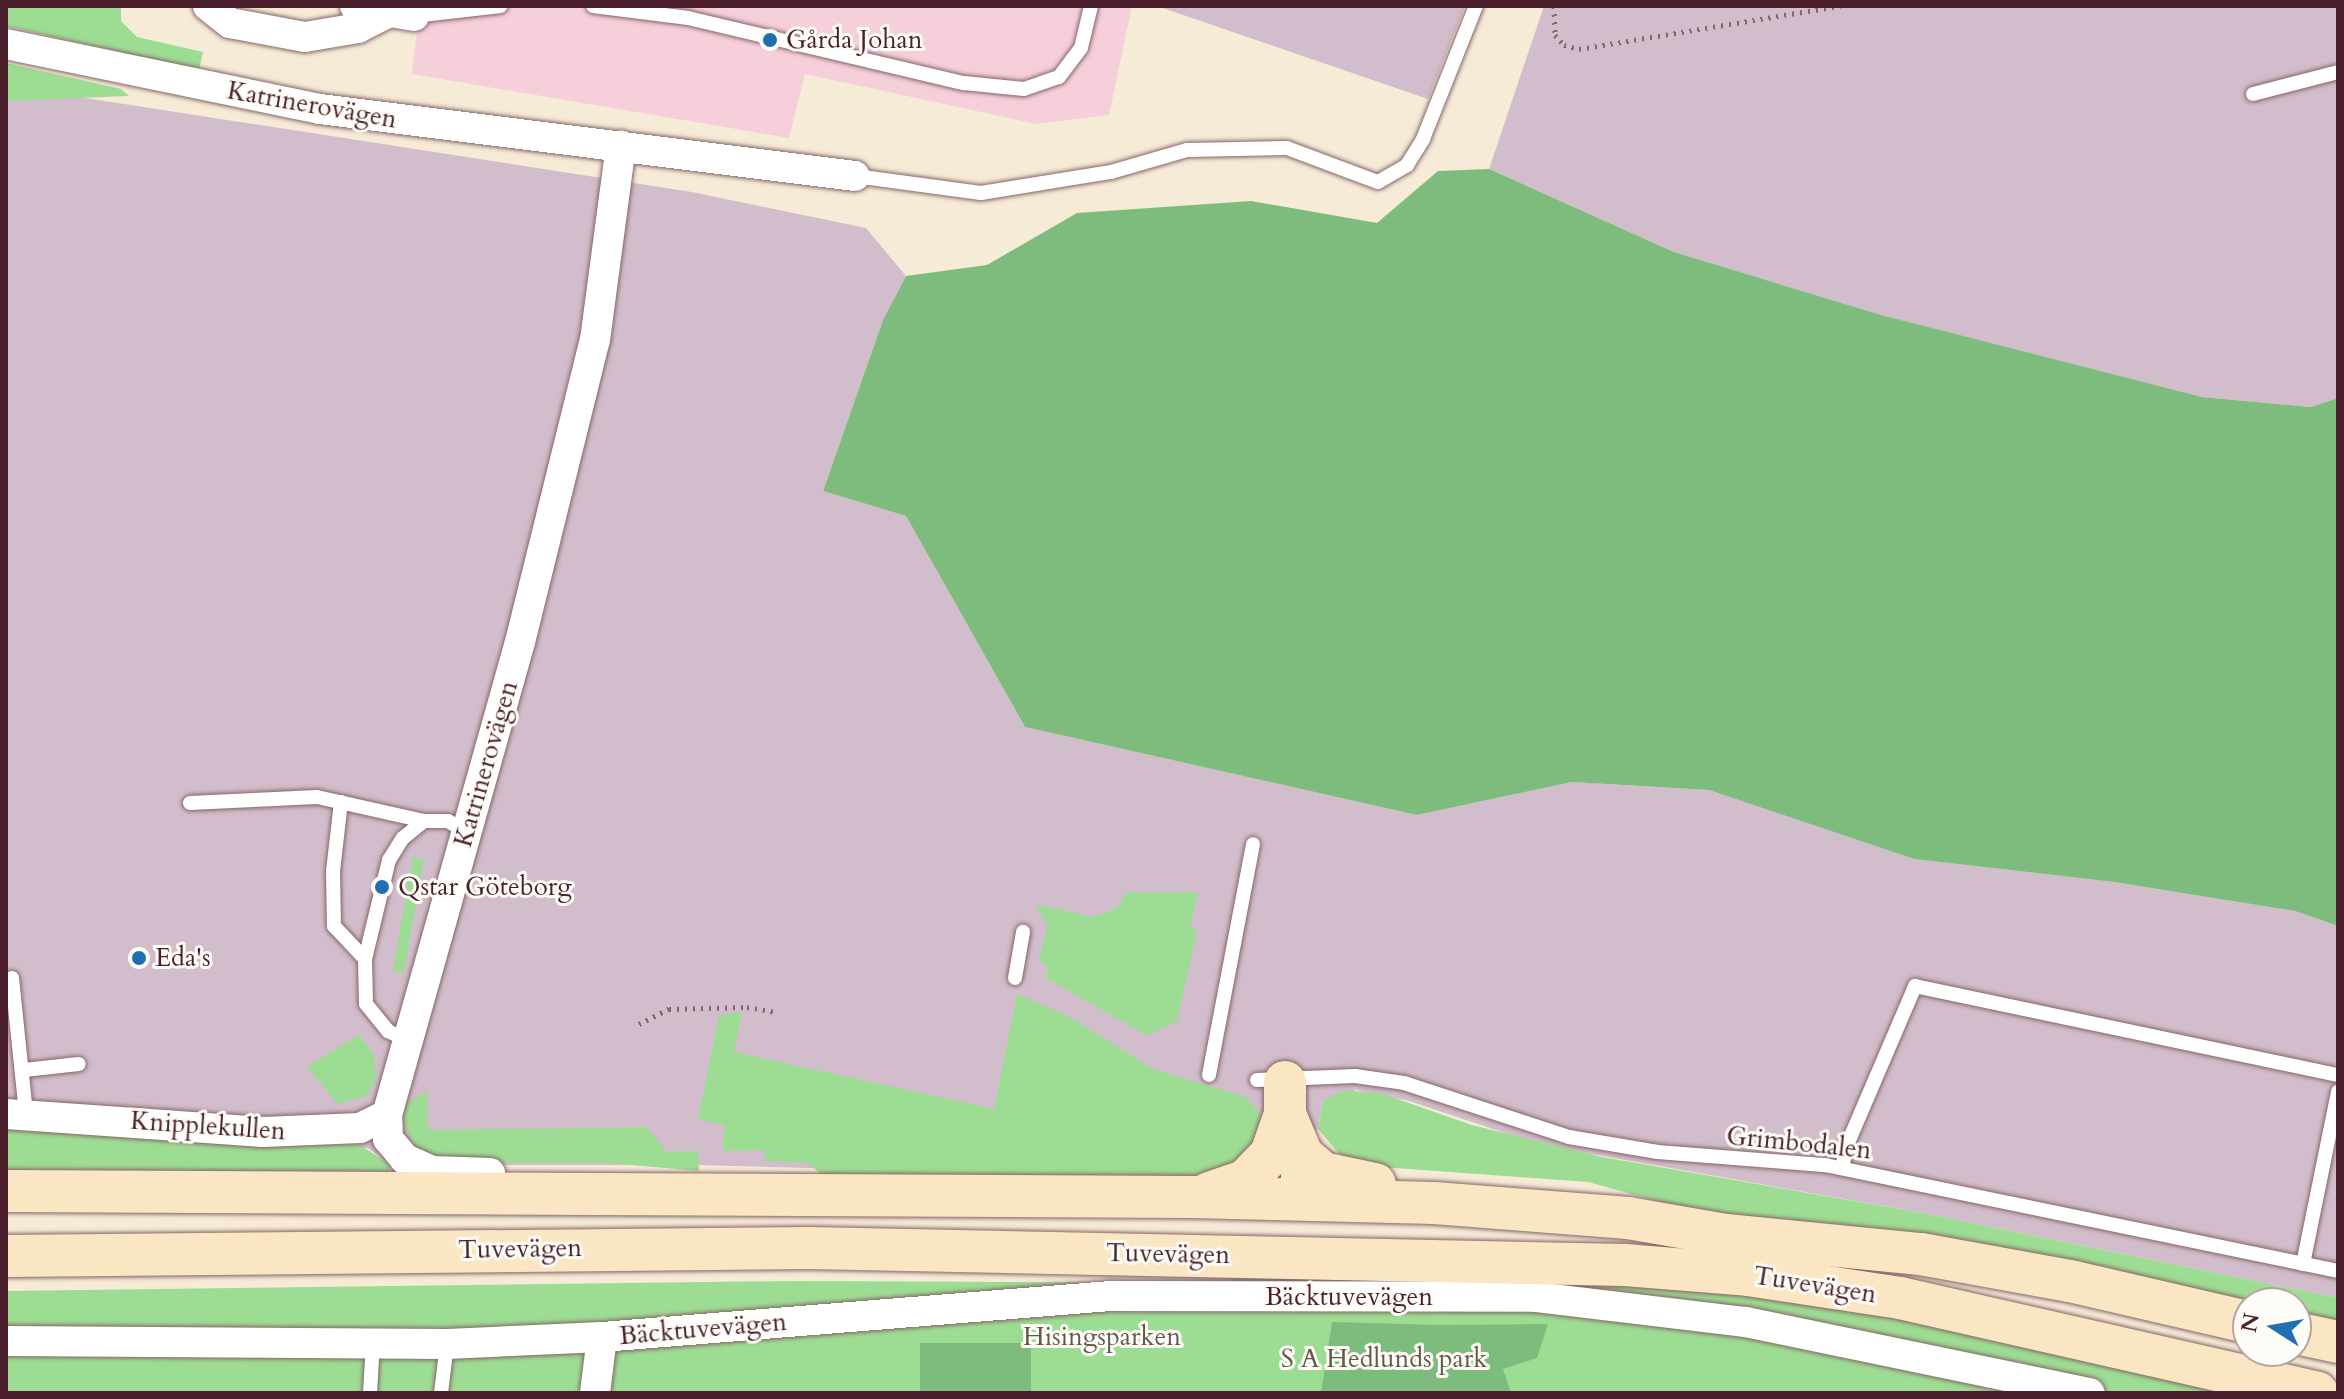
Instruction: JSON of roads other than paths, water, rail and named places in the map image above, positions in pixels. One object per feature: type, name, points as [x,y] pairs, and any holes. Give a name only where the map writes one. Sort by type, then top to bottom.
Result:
[{"type":"main road","points":[[1132,1254],[1161,1233],[1271,1224],[1293,1211],[1299,1200],[1302,1155],[1276,1092]]},
{"type":"main road","points":[[1192,1197],[1246,1180],[1260,1169],[1276,1092]]},
{"type":"main road","points":[[1302,1155],[1323,1173],[1350,1180],[1566,1199],[1628,1218]]},
{"type":"main road","name":"Tuvevägen","points":[[6,1191],[1192,1197],[1434,1203],[1628,1218],[1726,1235],[1935,1257],[2232,1319]]},
{"type":"main road","name":"Tuvevägen","points":[[6,1256],[590,1247],[1508,1259],[1748,1275],[1900,1298],[2317,1393]]},
{"type":"main road","points":[[2312,1336],[2338,1342]]},
{"type":"street","points":[[208,6],[230,23],[305,37],[358,28],[400,15]]},
{"type":"street","points":[[355,6],[400,15]]},
{"type":"street","name":"Katrinerovägen","points":[[6,44],[320,109],[855,176]]},
{"type":"street","name":"Katrinerovägen","points":[[387,1115],[468,833],[595,340],[621,146]]},
{"type":"street","name":"Knipplekullen","points":[[16,1114],[263,1132],[360,1128],[387,1115]]},
{"type":"street","points":[[387,1115],[388,1139],[405,1159],[419,1167],[584,1174],[614,1194]]},
{"type":"street","name":"Bäcktuvevägen","points":[[6,1341],[447,1344],[602,1337],[1111,1296],[1535,1297],[1746,1322],[2090,1393]]},
{"type":"street","name":"Bäcktuvevägen","points":[[595,1393],[602,1337]]},
{"type":"lane","points":[[400,15],[500,6]]},
{"type":"lane","points":[[593,6],[688,18],[964,83],[1024,89],[1059,77],[1081,48],[1091,6]]},
{"type":"lane","points":[[855,176],[981,193],[1111,172],[1187,150],[1287,148],[1378,182],[1407,165],[1423,139],[1476,6]]},
{"type":"lane","points":[[2253,94],[2338,72]]},
{"type":"lane","points":[[190,803],[317,797],[424,821],[448,821],[468,833]]},
{"type":"lane","points":[[341,802],[333,871],[334,926],[365,959]]},
{"type":"lane","points":[[408,1040],[388,1031],[366,1004],[365,959],[389,860],[403,838],[424,821]]},
{"type":"lane","points":[[1209,1075],[1253,844]]},
{"type":"lane","points":[[1015,978],[1023,932]]},
{"type":"lane","name":"Knipplekullen","points":[[12,978],[24,1070],[16,1114]]},
{"type":"lane","points":[[1842,1168],[1847,1145],[1915,986],[2338,1075]]},
{"type":"lane","points":[[24,1070],[79,1064]]},
{"type":"lane","name":"Grimbodalen","points":[[1276,1092],[1355,1076],[1404,1083],[1569,1137],[1658,1152],[1842,1168],[2338,1271]]},
{"type":"lane","points":[[2303,1264],[2338,1092]]},
{"type":"lane","points":[[370,1393],[373,1343]]},
{"type":"lane","points":[[441,1393],[447,1344]]},
{"type":"place","name":"Gårda Johan","points":[[770,40]]},
{"type":"place","name":"Qstar Göteborg","points":[[382,887]]},
{"type":"place","name":"Eda's","points":[[139,958]]},
{"type":"park label","name":"Hisingsparken","points":[[1102,1337]]},
{"type":"park label","name":"S A Hedlunds park","points":[[1384,1359]]}]
